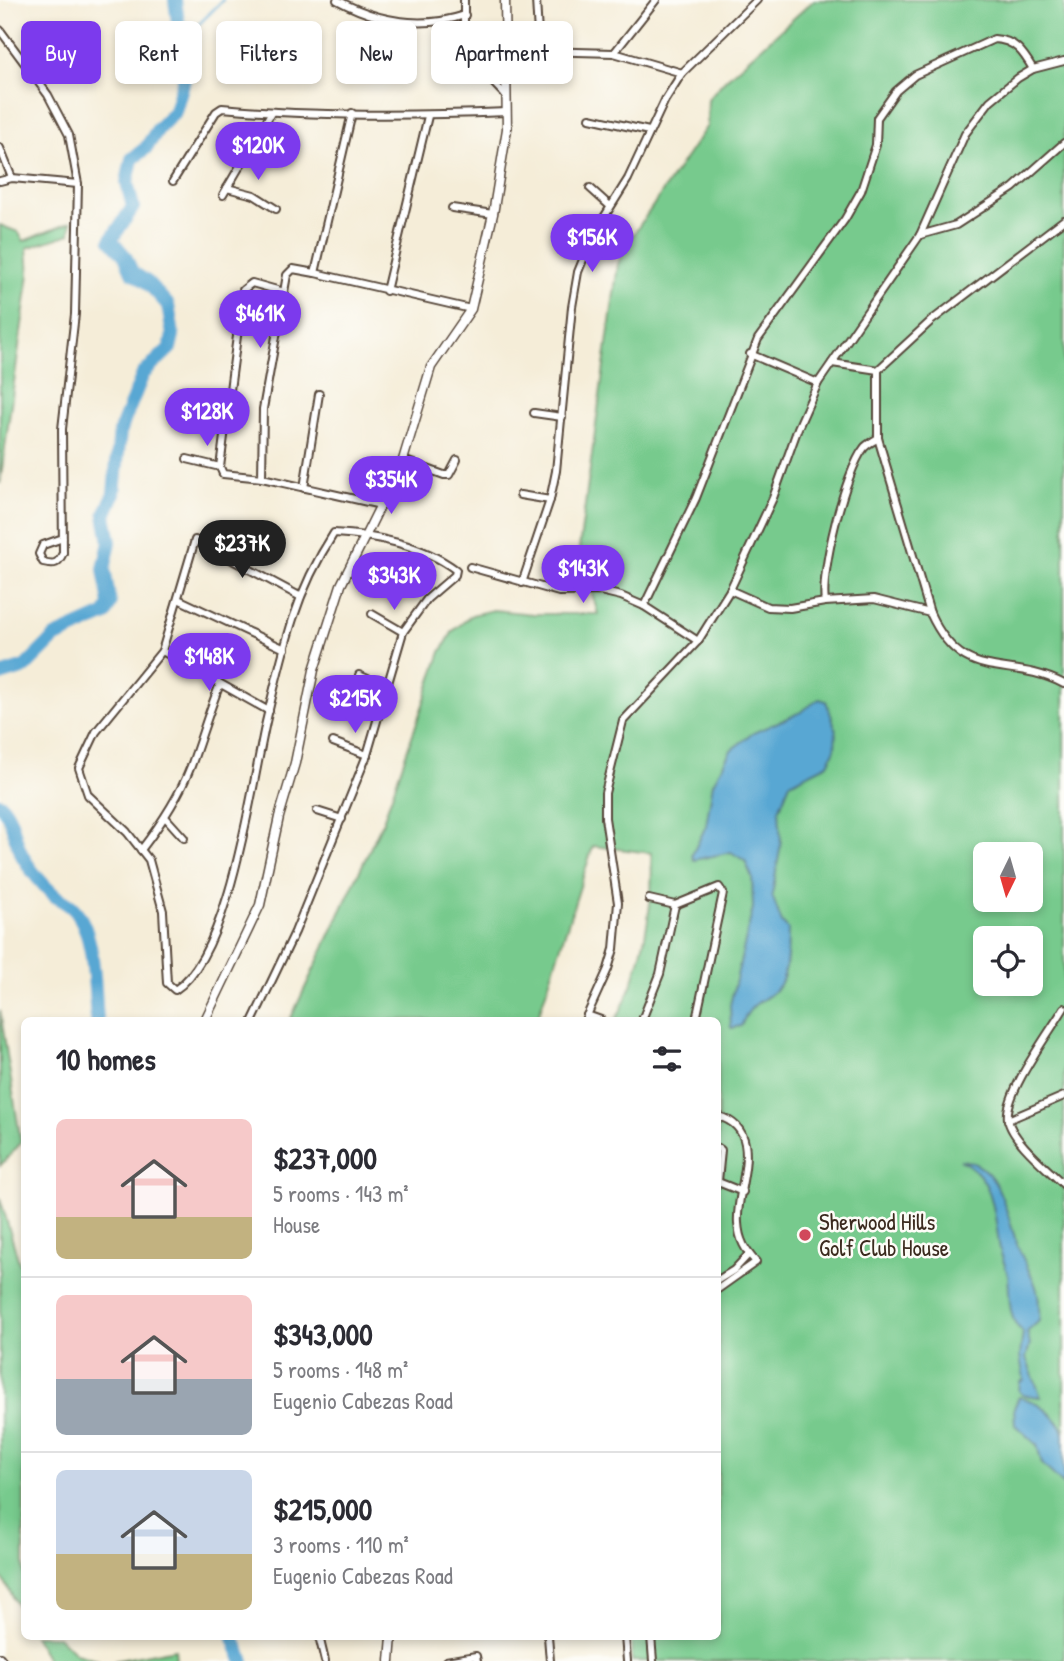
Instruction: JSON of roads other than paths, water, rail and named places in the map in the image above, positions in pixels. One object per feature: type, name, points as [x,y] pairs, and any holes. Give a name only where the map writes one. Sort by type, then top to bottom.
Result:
[{"type":"street","points":[[337,0],[385,20],[414,24],[442,23],[464,15]]},
{"type":"street","points":[[464,0],[464,21]]},
{"type":"street","points":[[206,1017],[260,905],[279,817],[295,763],[314,670],[341,585],[402,460],[431,368],[471,309],[494,214],[507,113],[505,0]]},
{"type":"street","points":[[536,0],[539,51],[614,53],[682,73]]},
{"type":"street","points":[[614,53],[656,0]]},
{"type":"street","points":[[522,583],[550,500],[578,272],[593,235],[628,179],[649,131],[682,73],[757,0]]},
{"type":"street","points":[[0,30],[48,95],[69,135],[78,184],[75,314],[62,429],[63,538],[63,553],[58,562],[43,562],[38,554],[43,545],[63,538]]},
{"type":"street","points":[[644,606],[696,498],[750,354],[861,191],[876,145],[877,118],[896,91],[930,66],[995,39],[1006,40],[1018,46],[1033,69]]},
{"type":"street","points":[[586,1017],[608,970],[614,949],[618,903],[605,818],[605,793],[623,721],[698,641],[730,590],[773,498],[798,428],[818,383],[920,235],[965,134],[990,101],[1033,69],[1064,61]]},
{"type":"street","points":[[495,84],[506,96]]},
{"type":"street","points":[[173,181],[216,112],[222,108],[271,113],[428,116],[507,113]]},
{"type":"street","points":[[223,195],[271,113]]},
{"type":"street","points":[[315,273],[352,113]]},
{"type":"street","points":[[386,291],[428,116]]},
{"type":"street","points":[[590,118],[649,131]]},
{"type":"street","points":[[920,235],[956,225],[1013,188],[1064,143]]},
{"type":"street","points":[[0,148],[12,178]]},
{"type":"street","points":[[0,181],[12,178],[78,184]]},
{"type":"street","points":[[227,188],[254,195],[276,209]]},
{"type":"street","points":[[590,188],[610,206]]},
{"type":"street","points":[[452,208],[494,214]]},
{"type":"street","points":[[1064,220],[931,321],[878,370],[878,438],[930,613],[941,636],[955,652],[975,663],[1019,670],[1064,684]]},
{"type":"street","points":[[262,478],[263,409],[289,271],[315,273],[471,309]]},
{"type":"street","points":[[284,292],[249,283],[243,290],[220,467],[223,474],[262,478],[381,505]]},
{"type":"street","points":[[240,311],[280,316]]},
{"type":"street","points":[[750,354],[818,383]]},
{"type":"street","points":[[832,363],[878,370]]},
{"type":"street","points":[[304,488],[319,394]]},
{"type":"street","points":[[534,413],[562,417]]},
{"type":"street","points":[[825,602],[822,584],[824,572],[845,492],[864,448],[878,438]]},
{"type":"street","points":[[187,459],[220,467]]},
{"type":"street","points":[[402,460],[444,475],[449,475],[457,460]]},
{"type":"street","points":[[520,495],[550,500]]},
{"type":"street","points":[[254,1017],[295,932],[342,819],[367,754],[403,632],[427,599],[455,575],[456,570],[438,557],[365,535],[334,533],[312,567],[285,649],[269,711],[233,882],[206,948],[181,986],[173,990],[167,983],[163,911],[149,860],[127,832],[88,795],[79,768],[96,732],[162,651],[195,540],[301,597]]},
{"type":"street","points":[[470,567],[559,592],[600,592],[644,606],[698,641]]},
{"type":"street","points":[[730,590],[768,607],[790,608],[825,602],[874,599],[930,613]]},
{"type":"street","points":[[178,598],[285,649]]},
{"type":"street","points":[[372,614],[403,632]]},
{"type":"street","points":[[162,651],[269,711]]},
{"type":"street","points":[[359,675],[386,687]]},
{"type":"street","points":[[141,850],[166,818],[190,767],[220,684]]},
{"type":"street","points":[[333,742],[367,754]]},
{"type":"street","points":[[317,811],[342,819]]},
{"type":"street","points":[[166,818],[184,838]]},
{"type":"street","points":[[649,899],[675,905],[719,887],[723,893],[697,1017]]},
{"type":"street","points":[[643,1017],[660,974],[675,905]]},
{"type":"street","points":[[1064,1008],[1010,1099],[1008,1120],[1021,1142],[1064,1185]]},
{"type":"street","points":[[1008,1120],[1064,1096]]},
{"type":"street","points":[[721,1117],[729,1119],[744,1137],[747,1170],[737,1222],[743,1247],[757,1262],[721,1287]]},
{"type":"street","points":[[721,1182],[743,1192]]},
{"type":"street","points":[[721,1278],[750,1254]]},
{"type":"street","points":[[320,1640],[325,1661]]},
{"type":"street","points":[[390,1661],[392,1640]]},
{"type":"street","points":[[548,1640],[550,1661]]},
{"type":"street","points":[[625,1640],[627,1661]]},
{"type":"street","points":[[651,1640],[653,1661]]},
{"type":"street","points":[[446,1661],[476,1656],[477,1661]]},
{"type":"water","points":[[819,699],[826,701],[836,729],[835,749],[828,764],[790,783],[779,810],[781,844],[772,895],[782,923],[788,929],[784,976],[772,993],[754,1005],[741,1026],[731,1028],[730,1005],[753,908],[752,877],[745,861],[731,852],[694,860],[692,855],[706,826],[713,783],[731,750],[753,733],[801,712]]},
{"type":"water","points":[[960,1160],[974,1163],[985,1170],[993,1180],[1034,1280],[1039,1321],[1027,1332],[1030,1344],[1026,1358],[1041,1397],[1023,1395],[1019,1391],[1020,1382],[1024,1380],[1020,1356],[1023,1332],[1012,1314],[1008,1276],[1000,1250],[991,1199],[981,1176]]},
{"type":"water","points":[[1019,1397],[1046,1410],[1061,1427],[1064,1434],[1064,1485],[1042,1464],[1037,1445],[1015,1425],[1014,1408]]},
{"type":"waterway","points":[[0,675],[25,667],[55,637],[106,614],[110,604],[104,569],[110,542],[105,515],[114,494],[120,431],[143,374],[170,348],[173,335],[168,305],[147,282],[132,272],[125,256],[111,240],[133,207],[127,183],[132,159],[146,148],[158,129],[175,111],[187,69],[189,43],[178,22],[175,0]]},
{"type":"waterway","points":[[202,21],[223,0]]},
{"type":"waterway","points":[[0,804],[9,816],[20,850],[30,867],[54,895],[72,907],[86,930],[92,960],[97,1017]]},
{"type":"waterway","points":[[235,1640],[243,1661]]},
{"type":"place","name":"Sherwood Hills Golf Club House","points":[[805,1235]]}]
